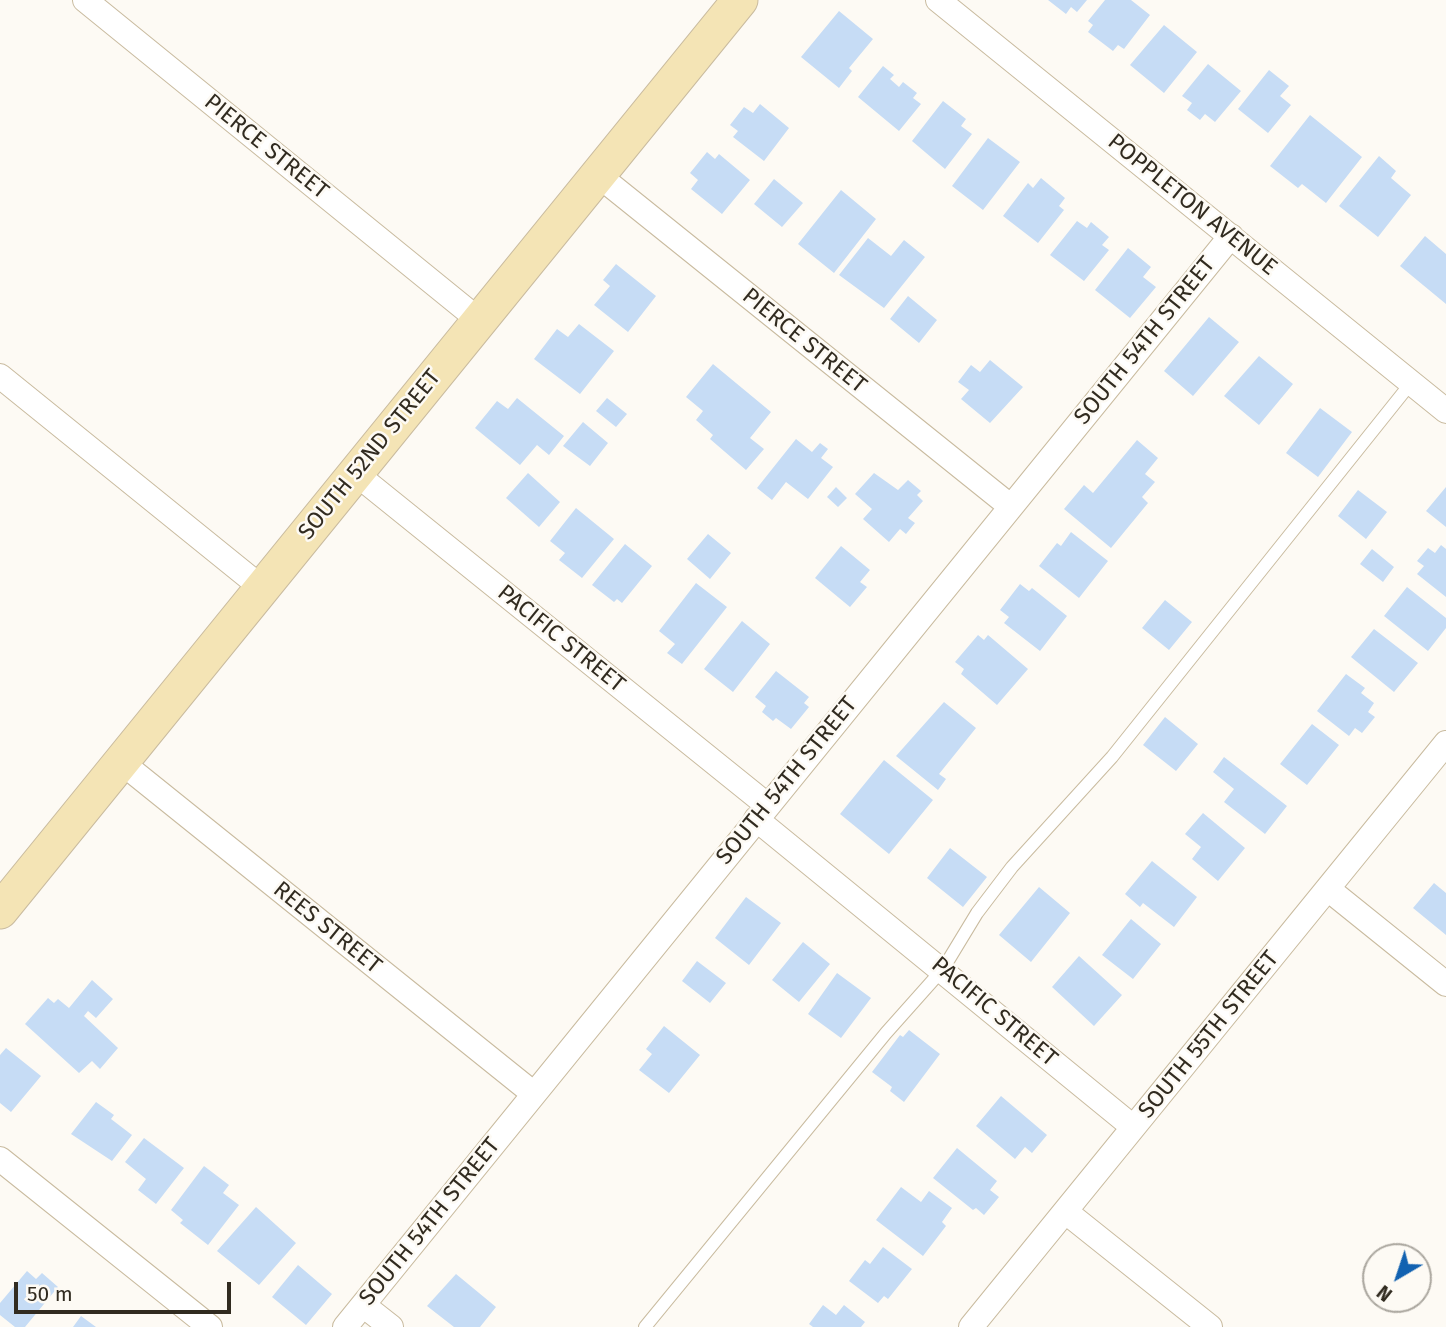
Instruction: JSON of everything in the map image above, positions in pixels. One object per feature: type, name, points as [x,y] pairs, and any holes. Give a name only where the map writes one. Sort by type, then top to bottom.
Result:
[{"type":"street","name":"PIERCE STREET","points":[[85,0],[480,321]]},
{"type":"street","name":"SOUTH 52ND STREET","points":[[0,911],[740,0]]},
{"type":"street","name":"POPPLETON AVENUE","points":[[939,0],[1446,411]]},
{"type":"street","name":"PIERCE STREET","points":[[598,175],[1010,506]]},
{"type":"street","name":"SOUTH 54TH STREET","points":[[345,1327],[1231,236]]},
{"type":"street","points":[[0,376],[261,588]]},
{"type":"street","name":"PACIFIC STREET","points":[[355,473],[761,812],[1133,1128]]},
{"type":"street","name":"SOUTH 55TH STREET","points":[[971,1327],[1446,743]]},
{"type":"street","name":"REES STREET","points":[[121,762],[534,1094]]},
{"type":"street","points":[[1328,889],[1446,984]]},
{"type":"street","points":[[0,1159],[210,1327]]},
{"type":"street","points":[[1066,1212],[1210,1327]]},
{"type":"street","points":[[363,1305],[391,1327]]},
{"type":"lane","points":[[645,1327],[886,1033],[943,969],[976,913],[1012,867],[1112,757],[1411,383]]},
{"type":"building","points":[[1048,0],[1087,0],[1077,12],[1071,7],[1066,14]]},
{"type":"building","points":[[1105,0],[1131,0],[1150,15],[1124,49],[1118,45],[1113,51],[1088,32],[1093,25],[1088,21]]},
{"type":"building","points":[[839,11],[873,39],[849,68],[852,71],[839,88],[801,57]]},
{"type":"building","points":[[1164,25],[1197,52],[1164,93],[1130,65]]},
{"type":"building","points":[[1208,64],[1241,91],[1215,122],[1205,114],[1200,120],[1187,110],[1192,103],[1182,96]]},
{"type":"building","points":[[883,66],[894,75],[890,79],[899,87],[903,82],[917,93],[913,98],[921,104],[899,131],[858,97]]},
{"type":"building","points":[[1269,70],[1289,86],[1280,96],[1291,105],[1268,133],[1238,109]]},
{"type":"building","points":[[943,101],[966,119],[961,126],[972,134],[945,169],[912,141]]},
{"type":"building","points":[[760,104],[789,128],[764,161],[733,137],[738,131],[730,125],[744,107],[753,113]]},
{"type":"building","points":[[1310,115],[1362,157],[1326,203],[1302,184],[1298,188],[1270,166]]},
{"type":"building","points":[[988,138],[1020,162],[983,210],[952,186]]},
{"type":"building","points":[[707,152],[715,159],[719,154],[750,180],[722,214],[691,189],[698,180],[690,173]]},
{"type":"building","points":[[1379,156],[1396,171],[1391,178],[1411,195],[1378,237],[1339,206]]},
{"type":"building","points":[[1041,178],[1065,198],[1059,206],[1064,210],[1038,243],[1003,216],[1028,183],[1033,188]]},
{"type":"building","points":[[774,179],[803,203],[782,227],[754,204]]},
{"type":"building","points":[[841,190],[876,219],[834,273],[798,244]]},
{"type":"building","points":[[1077,221],[1087,228],[1091,222],[1109,237],[1102,245],[1109,250],[1084,281],[1050,255]]},
{"type":"building","points":[[1425,236],[1446,254],[1446,304],[1400,266]]},
{"type":"building","points":[[868,238],[891,256],[904,240],[925,257],[884,308],[839,275]]},
{"type":"building","points":[[1128,248],[1151,267],[1143,277],[1156,287],[1130,318],[1095,290]]},
{"type":"building","points":[[616,264],[656,296],[628,332],[594,305],[610,286],[603,280]]},
{"type":"building","points":[[908,296],[937,320],[919,343],[890,319]]},
{"type":"building","points":[[1209,317],[1239,342],[1193,396],[1164,371]]},
{"type":"building","points":[[579,324],[614,351],[580,394],[534,359],[557,329],[568,337]]},
{"type":"building","points":[[1259,356],[1293,384],[1259,425],[1224,396]]},
{"type":"building","points":[[990,360],[1023,387],[990,423],[961,399],[969,390],[958,382],[971,365],[980,372]]},
{"type":"building","points":[[713,364],[771,412],[750,438],[764,449],[746,470],[710,439],[713,435],[696,420],[703,411],[686,397]]},
{"type":"building","points":[[517,398],[564,436],[549,455],[537,445],[520,465],[475,428],[497,401],[508,409]]},
{"type":"building","points":[[607,398],[627,414],[616,427],[596,411]]},
{"type":"building","points":[[1320,408],[1352,432],[1318,477],[1286,453]]},
{"type":"building","points":[[583,422],[608,443],[590,466],[563,446]]},
{"type":"building","points":[[796,439],[812,452],[820,443],[828,449],[821,458],[833,467],[808,499],[786,482],[772,500],[757,488]]},
{"type":"building","points":[[1137,440],[1158,458],[1145,474],[1155,482],[1142,497],[1148,503],[1111,548],[1064,509],[1084,485],[1093,493]]},
{"type":"building","points":[[528,473],[560,502],[539,527],[506,498]]},
{"type":"building","points":[[874,473],[898,490],[908,480],[921,491],[917,495],[923,501],[908,518],[915,523],[906,534],[900,529],[889,542],[863,519],[872,509],[855,494]]},
{"type":"building","points":[[836,487],[847,498],[838,507],[827,497]]},
{"type":"building","points":[[1446,487],[1446,527],[1426,511]]},
{"type":"building","points":[[1358,490],[1387,512],[1366,539],[1338,516]]},
{"type":"building","points":[[576,508],[614,539],[582,578],[559,560],[565,553],[550,541]]},
{"type":"building","points":[[1071,532],[1108,561],[1079,598],[1039,566],[1057,543],[1061,546]]},
{"type":"building","points":[[708,534],[731,553],[710,579],[687,559]]},
{"type":"building","points":[[625,544],[652,566],[622,603],[617,599],[614,602],[592,585]]},
{"type":"building","points":[[1441,545],[1446,549],[1446,597],[1417,574],[1424,566],[1417,561],[1428,548],[1435,553]]},
{"type":"building","points":[[841,546],[870,570],[860,582],[867,587],[850,607],[815,578]]},
{"type":"building","points":[[1372,549],[1394,567],[1383,582],[1360,564]]},
{"type":"building","points":[[696,583],[727,607],[682,664],[667,653],[675,644],[659,631]]},
{"type":"building","points":[[1020,584],[1029,591],[1032,588],[1067,616],[1040,651],[1004,623],[1009,617],[1000,610]]},
{"type":"building","points":[[1407,587],[1446,618],[1446,628],[1428,651],[1384,616]]},
{"type":"building","points":[[1165,600],[1192,622],[1169,650],[1142,628]]},
{"type":"building","points":[[742,621],[770,644],[733,692],[704,669]]},
{"type":"building","points":[[1374,629],[1418,663],[1394,692],[1351,657]]},
{"type":"building","points":[[978,635],[984,640],[988,635],[1028,669],[997,705],[961,674],[964,669],[955,662]]},
{"type":"building","points":[[776,671],[809,697],[804,703],[809,707],[791,729],[776,718],[773,721],[762,712],[766,706],[755,697]]},
{"type":"building","points":[[1346,674],[1365,688],[1361,693],[1374,703],[1368,712],[1375,717],[1362,733],[1355,728],[1349,736],[1317,711]]},
{"type":"building","points":[[944,702],[976,728],[939,774],[946,779],[938,790],[896,756]]},
{"type":"building","points":[[1165,717],[1198,744],[1176,771],[1143,745]]},
{"type":"building","points":[[1312,724],[1339,745],[1307,785],[1280,764]]},
{"type":"building","points":[[1224,757],[1287,806],[1265,834],[1224,802],[1234,789],[1213,772]]},
{"type":"building","points":[[884,760],[933,800],[889,854],[840,814]]},
{"type":"building","points":[[1203,813],[1245,848],[1218,881],[1192,859],[1201,847],[1185,834]]},
{"type":"building","points":[[950,848],[987,877],[963,907],[927,878]]},
{"type":"building","points":[[1152,861],[1197,897],[1174,927],[1143,903],[1140,907],[1125,894]]},
{"type":"building","points":[[1434,883],[1446,893],[1446,935],[1413,908]]},
{"type":"building","points":[[1039,887],[1070,913],[1031,962],[999,935]]},
{"type":"building","points":[[746,897],[781,923],[749,965],[715,938]]},
{"type":"building","points":[[1131,919],[1161,944],[1133,979],[1102,955]]},
{"type":"building","points":[[803,942],[830,964],[799,1002],[772,980]]},
{"type":"building","points":[[1079,956],[1122,995],[1094,1026],[1052,987]]},
{"type":"building","points":[[697,961],[726,983],[710,1003],[682,981]]},
{"type":"building","points":[[837,973],[871,998],[841,1038],[808,1014]]},
{"type":"building","points":[[92,980],[113,999],[96,1018],[88,1011],[84,1016],[118,1048],[100,1069],[92,1061],[79,1073],[25,1024],[48,998],[54,1003],[58,999],[69,1008]]},
{"type":"building","points":[[664,1026],[700,1055],[669,1093],[639,1070],[652,1054],[646,1049]]},
{"type":"building","points":[[909,1030],[940,1054],[904,1102],[890,1091],[892,1087],[872,1072],[900,1035],[903,1037]]},
{"type":"building","points":[[6,1048],[41,1076],[11,1112],[0,1103],[0,1055]]},
{"type":"building","points":[[1001,1096],[1047,1135],[1032,1153],[1025,1147],[1015,1159],[976,1126]]},
{"type":"building","points":[[96,1102],[114,1115],[111,1119],[132,1135],[112,1161],[71,1134]]},
{"type":"building","points":[[144,1138],[184,1168],[156,1204],[138,1190],[146,1179],[125,1162]]},
{"type":"building","points":[[957,1148],[997,1181],[990,1190],[999,1197],[984,1215],[976,1208],[973,1210],[933,1178]]},
{"type":"building","points":[[204,1166],[229,1185],[223,1193],[239,1205],[208,1245],[180,1223],[183,1220],[171,1210]]},
{"type":"building","points":[[901,1187],[921,1202],[929,1191],[952,1208],[942,1222],[946,1226],[923,1256],[876,1220]]},
{"type":"building","points":[[256,1207],[296,1243],[259,1285],[217,1251]]},
{"type":"building","points":[[883,1247],[912,1269],[888,1299],[884,1296],[878,1303],[849,1281],[865,1260],[870,1264]]},
{"type":"building","points":[[298,1265],[332,1294],[306,1325],[272,1297]]},
{"type":"building","points":[[27,1271],[36,1279],[42,1273],[58,1287],[25,1327],[15,1327],[0,1315],[0,1303]]},
{"type":"building","points":[[456,1274],[496,1307],[480,1327],[454,1327],[427,1306]]},
{"type":"building","points":[[823,1305],[836,1315],[844,1305],[865,1322],[861,1327],[813,1327],[809,1324]]},
{"type":"building","points":[[81,1316],[96,1327],[73,1327]]}]
